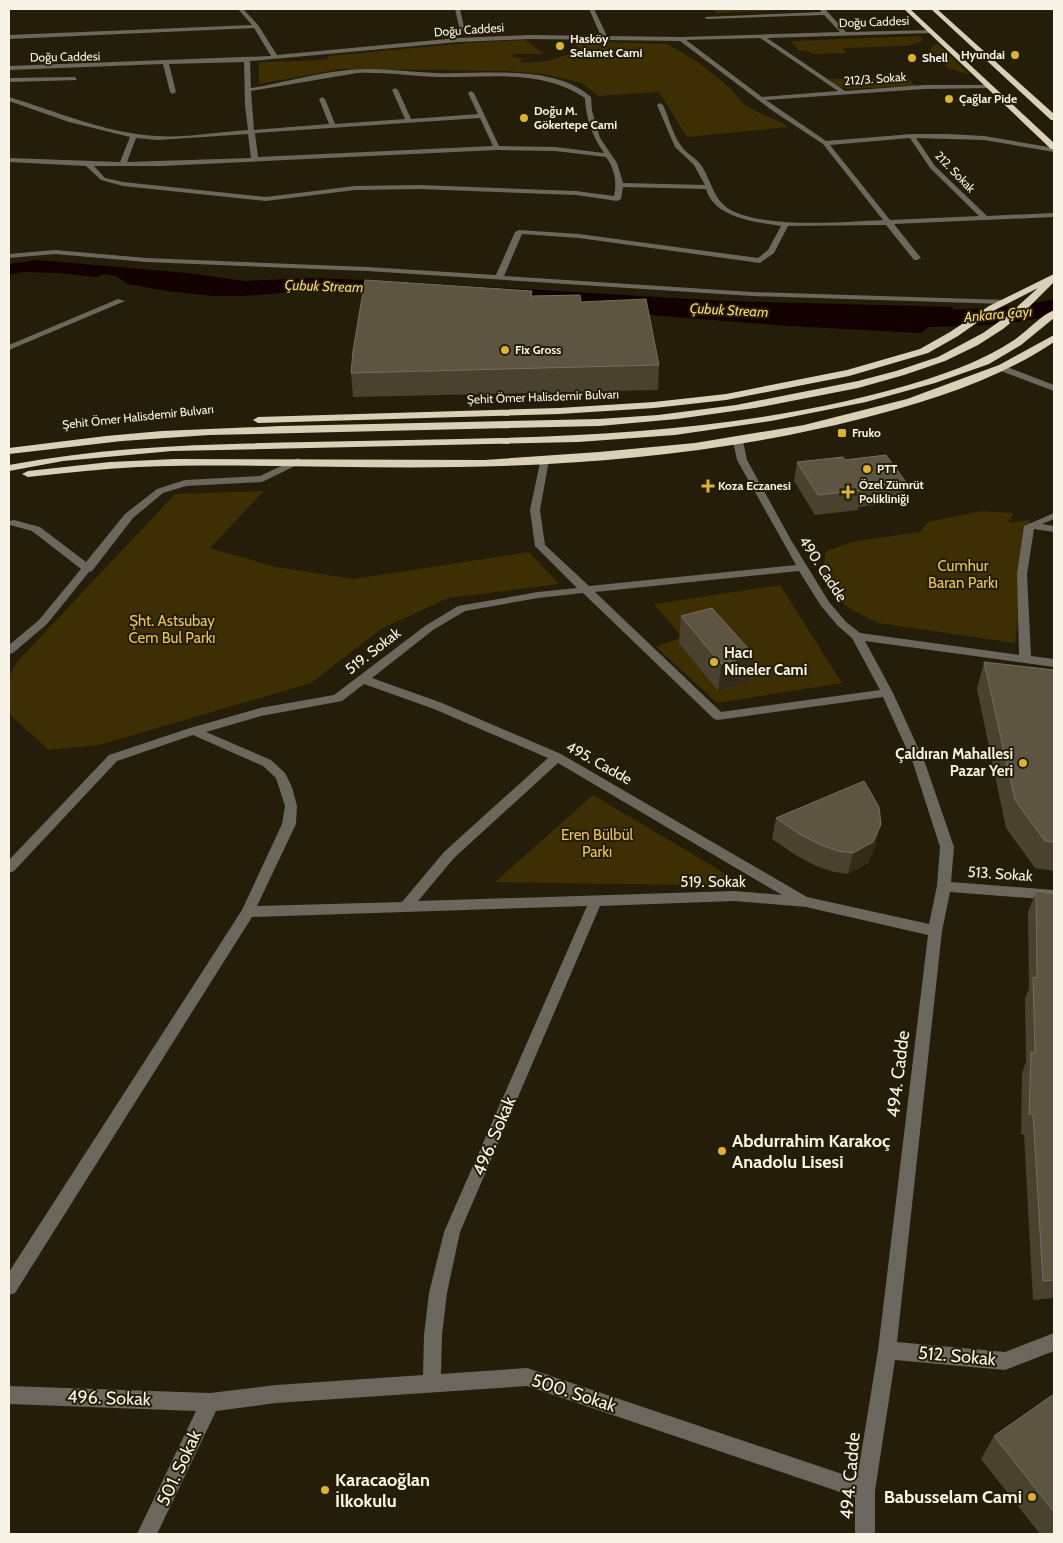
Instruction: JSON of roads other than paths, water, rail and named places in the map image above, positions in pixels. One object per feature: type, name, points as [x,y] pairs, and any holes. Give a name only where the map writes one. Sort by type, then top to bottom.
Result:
[{"type":"highway","points":[[907,9],[1054,149]]},
{"type":"highway","points":[[934,9],[1054,118]]},
{"type":"highway","name":"Şehit Ömer Halisdemir Bulvarı","points":[[9,449],[93,433],[211,423],[322,417],[436,415],[607,408],[696,402],[781,387],[884,364],[924,351],[954,334],[992,308],[1054,277]]},
{"type":"highway","name":"Şehit Ömer Halisdemir Bulvarı","points":[[9,449],[136,436],[328,428],[513,425],[637,420],[774,401],[830,391],[921,366],[961,350],[997,329],[1030,303],[1054,277]]},
{"type":"highway","points":[[9,468],[63,458],[172,448],[578,439],[676,432],[771,418],[862,400],[985,362],[1018,343],[1054,313]]},
{"type":"highway","points":[[9,475],[137,464],[298,461],[440,464],[544,460],[738,441],[816,427],[901,404],[1004,369],[1054,338]]},
{"type":"highway","points":[[781,387],[766,395],[764,405],[769,411],[783,421],[795,426],[816,427]]},
{"type":"highway","points":[[696,402],[689,405],[679,415],[679,422],[684,429],[693,435],[706,440],[738,441],[762,428],[764,422],[761,415],[745,404],[713,399]]},
{"type":"highway","points":[[607,408],[627,411],[643,417],[654,430],[654,440],[646,446],[624,453]]},
{"type":"street","points":[[240,9],[256,26],[275,57]]},
{"type":"street","points":[[457,9],[463,31]]},
{"type":"street","points":[[591,9],[605,38]]},
{"type":"street","points":[[703,9],[707,17],[707,24]]},
{"type":"street","points":[[707,17],[824,11],[844,33]]},
{"type":"street","points":[[9,37],[256,26]]},
{"type":"street","name":"Doğu Caddesi","points":[[9,68],[247,60],[458,40],[530,37],[681,39],[707,34],[760,36],[931,31]]},
{"type":"street","points":[[760,36],[843,92]]},
{"type":"street","points":[[681,39],[760,98],[825,143],[917,258]]},
{"type":"street","points":[[247,60],[251,132],[255,160]]},
{"type":"street","points":[[166,64],[173,92]]},
{"type":"street","points":[[88,164],[103,179],[123,184],[245,198],[266,198],[355,188],[420,187],[576,193],[617,198],[620,185],[614,163],[597,138],[589,111],[588,97],[581,91],[552,80],[497,74],[438,75],[357,71],[329,74],[248,90]]},
{"type":"street","points":[[9,80],[75,79]]},
{"type":"street","name":"212/3. Sokak","points":[[760,98],[924,87],[991,87]]},
{"type":"street","points":[[394,90],[409,121]]},
{"type":"street","points":[[471,93],[497,148]]},
{"type":"street","points":[[9,99],[71,121],[134,135],[158,138],[482,116]]},
{"type":"street","points":[[322,99],[332,126]]},
{"type":"street","points":[[660,105],[678,146],[697,164],[711,195],[726,210],[754,220],[786,224],[888,223],[1054,215]]},
{"type":"street","points":[[122,164],[134,135]]},
{"type":"street","points":[[825,143],[912,136],[984,138],[1054,149]]},
{"type":"street","name":"212. Sokak","points":[[912,136],[932,167],[986,219]]},
{"type":"street","points":[[9,160],[122,164],[255,160],[497,148],[555,149],[608,154]]},
{"type":"street","points":[[620,185],[709,187]]},
{"type":"street","points":[[500,277],[519,232],[579,236],[760,262],[772,251],[786,224]]},
{"type":"street","points":[[9,256],[55,252],[183,262],[367,269],[752,294],[1004,302]]},
{"type":"street","points":[[173,268],[183,262]]},
{"type":"street","points":[[9,348],[120,301]]},
{"type":"street","points":[[1004,369],[1054,388]]},
{"type":"street","name":"490. Cadde","points":[[738,441],[742,460],[825,604],[842,624],[857,636]]},
{"type":"street","points":[[544,460],[534,510],[540,546],[718,716],[887,693]]},
{"type":"street","points":[[9,651],[43,622],[88,569],[129,516],[160,491],[185,483],[262,479],[298,461]]},
{"type":"street","points":[[1028,526],[1054,516]]},
{"type":"street","points":[[14,523],[36,529],[88,569]]},
{"type":"street","points":[[1028,526],[1054,529]]},
{"type":"street","points":[[1025,659],[1022,574],[1028,526]]},
{"type":"street","name":"519. Sokak","points":[[9,868],[113,758],[194,730],[260,712],[338,698],[429,628],[462,608],[538,595],[803,567]]},
{"type":"street","points":[[857,636],[1054,663]]},
{"type":"street","name":"494. Cadde","points":[[857,636],[887,693],[919,763],[946,847],[944,886],[935,931],[886,1350],[865,1490],[865,1534]]},
{"type":"street","name":"495. Cadde","points":[[363,679],[438,706],[557,757],[806,902]]},
{"type":"street","points":[[9,1287],[248,912],[289,824],[290,806],[286,787],[281,776],[267,764],[194,730]]},
{"type":"street","points":[[405,908],[449,855],[557,757]]},
{"type":"street","name":"513. Sokak","points":[[944,886],[1054,895]]},
{"type":"street","name":"519. Sokak","points":[[248,912],[734,896],[806,902],[935,931]]},
{"type":"street","name":"496. Sokak","points":[[432,1383],[433,1334],[438,1292],[452,1232],[596,900]]},
{"type":"street","name":"512. Sokak","points":[[886,1350],[1005,1361],[1054,1342]]},
{"type":"street","name":"500. Sokak","points":[[210,1402],[276,1394],[527,1376],[865,1490]]},
{"type":"street","name":"496. Sokak","points":[[9,1395],[210,1402]]},
{"type":"street","name":"501. Sokak","points":[[147,1534],[210,1402]]},
{"type":"water","name":"Çubuk Stream","points":[[37,260],[187,273],[245,281],[311,278],[724,301],[954,307],[921,333],[789,326],[408,296],[310,291],[243,296],[213,296],[128,284],[116,276],[104,274],[96,277],[22,272],[9,275],[9,264]]},
{"type":"waterway","name":"Ankara Çayı","points":[[881,317],[990,317],[1033,312],[1054,307]]},
{"type":"place","name":"Hasköy Selamet Cami","points":[[560,46]]},
{"type":"place","name":"Hyundai","points":[[1015,55]]},
{"type":"place","name":"Shell","points":[[912,58]]},
{"type":"place","name":"Çağlar Pide","points":[[949,99]]},
{"type":"place","name":"Doğu M. Gökertepe Cami","points":[[524,118]]},
{"type":"place","name":"Fix Gross","points":[[505,350]]},
{"type":"place","name":"Fruko","points":[[842,433]]},
{"type":"place","name":"PTT","points":[[867,469]]},
{"type":"place","name":"Koza Eczanesi","points":[[708,486]]},
{"type":"place","name":"Özel Zümrüt Polikliniği","points":[[848,492]]},
{"type":"place","name":"Hacı Nineler Cami","points":[[714,662]]},
{"type":"place","name":"Çaldıran Mahallesi Pazar Yeri","points":[[1023,763]]},
{"type":"place","name":"Abdurrahim Karakoç Anadolu Lisesi","points":[[722,1151]]},
{"type":"place","name":"Karacaoğlan İlkokulu","points":[[325,1490]]},
{"type":"place","name":"Babusselam Cami","points":[[1032,1497]]},
{"type":"park label","name":"Cumhur Baran Parkı","points":[[963,574]]},
{"type":"park label","name":"Şht. Astsubay Cem Bul Parkı","points":[[172,630]]},
{"type":"park label","name":"Eren Bülbül Parkı","points":[[597,844]]}]
